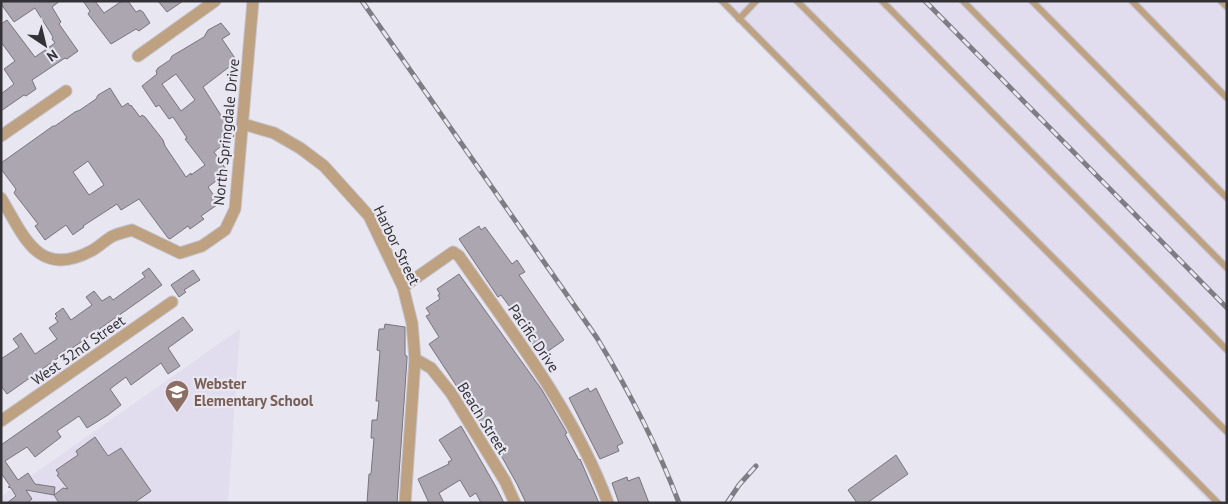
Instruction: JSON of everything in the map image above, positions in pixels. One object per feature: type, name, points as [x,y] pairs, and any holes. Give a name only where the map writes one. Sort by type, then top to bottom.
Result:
[{"type":"street","points":[[138,56],[215,1]]},
{"type":"street","name":"North Springdale Drive","points":[[1,198],[31,247],[49,259],[74,259],[114,236],[132,230],[180,253],[202,246],[225,230],[235,209],[253,1]]},
{"type":"street","points":[[1,136],[66,91]]},
{"type":"street","name":"Harbor Street","points":[[243,124],[274,134],[300,148],[324,166],[369,216],[404,287],[412,323],[414,359],[404,503]]},
{"type":"street","name":"Pacific Drive","points":[[404,287],[453,252],[460,256],[566,413],[601,484],[608,503]]},
{"type":"street","name":"West 32nd Street","points":[[1,421],[172,302]]},
{"type":"street","name":"Beach Street","points":[[414,359],[431,368],[451,393],[505,481],[515,503]]},
{"type":"lane","points":[[722,1],[1218,503]]},
{"type":"lane","points":[[739,19],[756,1]]},
{"type":"lane","points":[[797,1],[1227,432]]},
{"type":"lane","points":[[882,1],[1227,350]]},
{"type":"lane","points":[[963,1],[1227,268]]},
{"type":"lane","points":[[1032,1],[1227,198]]},
{"type":"lane","points":[[1132,1],[1227,98]]},
{"type":"lane","points":[[1221,1],[1227,7]]},
{"type":"shaded area","points":[[716,1],[1227,1],[1227,503],[1210,503]]},
{"type":"shaded area","name":"Webster Elementary School","points":[[240,329],[228,503],[1,503],[1,497]]},
{"type":"building","points":[[1,1],[60,1],[52,7],[61,22],[59,24],[78,51],[32,80],[36,89],[1,111],[1,94],[14,84],[4,69],[15,61],[1,42],[1,24],[7,20],[35,57],[55,43],[35,8],[14,22],[1,4]]},
{"type":"building","points":[[83,1],[95,1],[104,13],[122,1],[128,1],[136,12],[140,10],[143,12],[150,23],[139,31],[136,29],[111,44],[88,14],[90,11]]},
{"type":"building","points":[[158,1],[183,1],[167,12]]},
{"type":"building","points":[[221,23],[230,34],[222,39],[237,61],[203,87],[234,136],[214,152],[228,172],[208,187],[217,200],[217,205],[201,216],[204,219],[190,229],[188,226],[170,239],[139,199],[121,210],[117,204],[83,226],[73,235],[66,225],[45,240],[35,226],[38,224],[14,193],[16,189],[1,169],[1,163],[110,88],[122,107],[128,103],[140,117],[142,115],[145,117],[163,140],[186,177],[191,173],[191,175],[205,165],[185,139],[187,138],[173,117],[169,119],[159,105],[156,107],[142,86],[157,74],[158,68],[170,60],[172,56],[204,37],[208,30]],"holes":[[[176,74],[195,100],[181,111],[162,84]],[[88,161],[104,185],[89,195],[73,172]]]},
{"type":"building","points":[[479,226],[481,230],[485,227],[512,264],[517,260],[525,272],[519,275],[564,340],[541,356],[516,321],[515,314],[501,295],[498,297],[459,239]]},
{"type":"building","points":[[149,268],[162,285],[71,349],[70,347],[57,356],[58,358],[7,394],[1,386],[1,359],[19,347],[13,339],[21,333],[35,354],[57,339],[49,328],[58,322],[55,314],[63,308],[71,320],[92,305],[86,297],[94,291],[102,301],[110,296],[113,300],[145,277],[142,273]]},
{"type":"building","points":[[193,270],[200,280],[184,290],[186,292],[179,297],[171,285]]},
{"type":"building","points":[[459,274],[542,390],[567,433],[565,434],[580,459],[599,503],[526,503],[494,443],[429,344],[439,337],[426,316],[430,314],[426,308],[440,299],[437,289]]},
{"type":"building","points":[[183,317],[193,330],[168,348],[180,366],[168,374],[161,363],[131,385],[126,377],[110,389],[121,405],[108,415],[87,428],[79,416],[57,431],[61,437],[35,457],[27,447],[5,461],[18,480],[28,473],[35,484],[55,487],[54,495],[26,490],[32,499],[27,503],[7,503],[16,496],[11,488],[8,487],[10,486],[1,473],[1,445]]},
{"type":"building","points":[[385,324],[405,327],[405,355],[407,356],[397,503],[367,503],[374,438],[371,438],[372,420],[377,420],[379,401],[376,401],[380,351],[377,350],[379,329],[384,329]]},
{"type":"building","points":[[588,388],[590,392],[596,388],[623,443],[617,446],[619,451],[600,459],[569,398]]},
{"type":"building","points":[[461,426],[504,503],[481,503],[476,493],[470,497],[460,480],[439,493],[444,503],[429,503],[418,479],[449,464],[448,462],[452,460],[439,440]]},
{"type":"building","points":[[95,437],[108,456],[121,448],[151,491],[134,503],[59,503],[54,495],[63,488],[68,489],[57,475],[59,474],[56,470],[78,455],[76,451]]},
{"type":"building","points":[[896,455],[908,474],[867,503],[857,503],[848,490]]},
{"type":"building","points":[[627,477],[628,481],[639,477],[649,503],[619,503],[612,483]]},
{"type":"railway","points":[[362,1],[597,338],[642,419],[679,503]]},
{"type":"railway","points":[[925,1],[1227,308]]},
{"type":"railway","points":[[727,503],[739,485],[756,466]]},
{"type":"place","name":"Webster Elementary School","points":[[177,413]]}]
